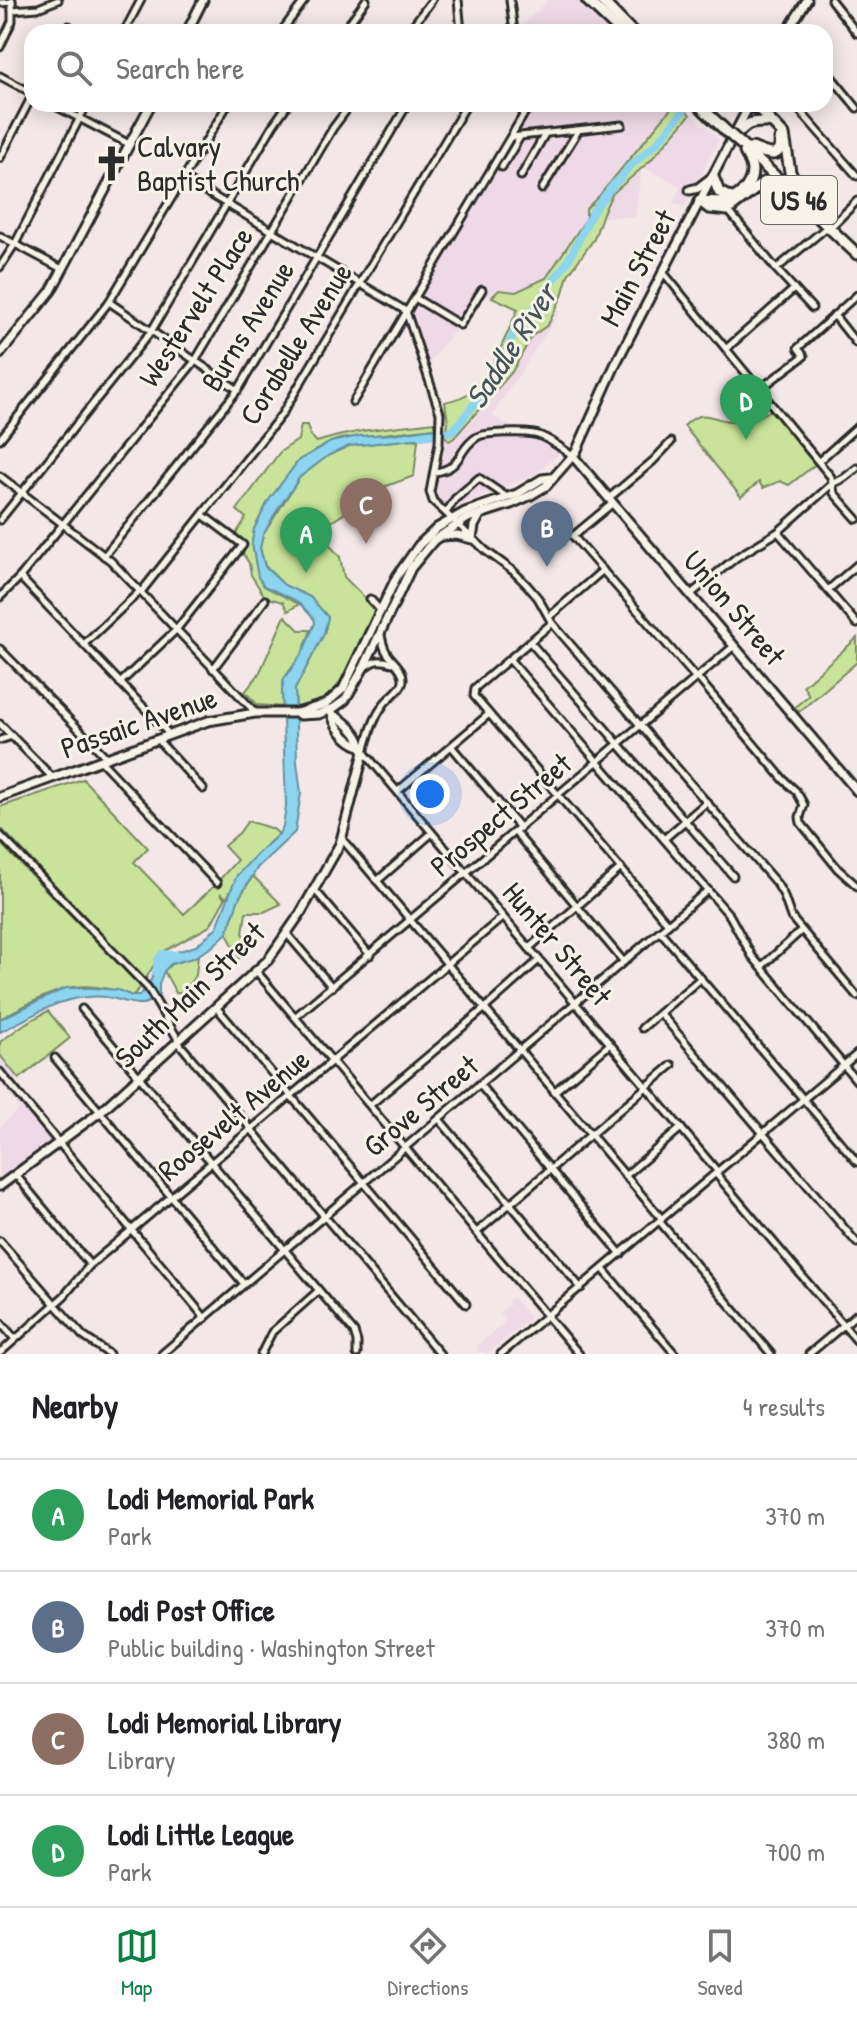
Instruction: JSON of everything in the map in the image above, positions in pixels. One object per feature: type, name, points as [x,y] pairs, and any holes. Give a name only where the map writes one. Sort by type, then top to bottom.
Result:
[{"type":"highway","points":[[587,0],[612,24]]},
{"type":"highway","points":[[601,0],[624,24]]},
{"type":"highway","name":"US 46","points":[[709,112],[785,187],[857,247]]},
{"type":"highway","points":[[752,148],[770,155],[777,153],[781,142],[755,112]]},
{"type":"highway","points":[[762,112],[784,135],[790,172],[801,194]]},
{"type":"highway","points":[[700,201],[733,199],[747,187],[752,167],[734,136],[748,123],[766,122]]},
{"type":"highway","name":"US 46","points":[[734,136],[752,148],[801,194],[857,254]]},
{"type":"highway","points":[[713,177],[719,192],[733,199]]},
{"type":"highway","points":[[700,201],[709,208],[728,210],[759,184],[785,187]]},
{"type":"street","points":[[12,10],[38,8],[58,0]]},
{"type":"street","points":[[128,24],[140,2],[130,0]]},
{"type":"street","points":[[191,24],[203,0]]},
{"type":"street","points":[[287,24],[305,0]]},
{"type":"street","points":[[349,24],[366,0]]},
{"type":"street","points":[[414,24],[432,0]]},
{"type":"street","points":[[458,0],[460,24]]},
{"type":"street","points":[[510,0],[513,24]]},
{"type":"street","points":[[794,24],[807,0]]},
{"type":"street","points":[[831,0],[857,33]]},
{"type":"street","points":[[0,3],[12,1],[10,28],[0,47]]},
{"type":"street","points":[[0,76],[24,90]]},
{"type":"street","points":[[833,79],[857,108]]},
{"type":"street","points":[[0,158],[24,111]]},
{"type":"street","points":[[67,112],[129,144]]},
{"type":"street","points":[[0,267],[83,112]]},
{"type":"street","points":[[0,354],[51,291],[147,112]]},
{"type":"street","points":[[0,439],[109,302],[223,112]]},
{"type":"street","points":[[0,520],[152,330],[282,112]]},
{"type":"street","name":"Westervelt Place","points":[[0,597],[20,577],[195,361],[345,112]]},
{"type":"street","name":"Burns Avenue","points":[[104,556],[238,390],[403,112]]},
{"type":"street","name":"Corabelle Avenue","points":[[84,644],[140,592],[282,414],[462,112]]},
{"type":"street","points":[[353,402],[525,112]]},
{"type":"street","name":"Main Street","points":[[551,478],[573,456],[616,363],[747,112]]},
{"type":"street","points":[[801,112],[857,176]]},
{"type":"street","points":[[510,137],[622,125]]},
{"type":"street","points":[[542,189],[578,130]]},
{"type":"street","points":[[521,176],[546,133]]},
{"type":"street","points":[[502,167],[520,136]]},
{"type":"street","points":[[690,190],[713,177]]},
{"type":"street","points":[[183,178],[406,311],[440,413],[439,443],[430,492],[433,501],[472,539],[520,578],[538,598],[551,620],[777,884],[788,912],[801,931],[857,996]]},
{"type":"street","points":[[776,269],[857,201]]},
{"type":"street","points":[[728,210],[812,308]]},
{"type":"street","points":[[0,236],[62,269]]},
{"type":"street","points":[[663,272],[819,461],[831,477],[834,493],[857,519]]},
{"type":"street","points":[[727,348],[794,289]]},
{"type":"street","points":[[415,298],[460,325],[482,290]]},
{"type":"street","points":[[760,389],[804,356],[798,348],[857,295]]},
{"type":"street","points":[[109,302],[238,390]]},
{"type":"street","points":[[834,315],[856,343]]},
{"type":"street","points":[[819,461],[857,427]]},
{"type":"street","points":[[434,472],[446,471],[475,438],[485,434],[535,434],[573,456]]},
{"type":"street","points":[[671,442],[573,536],[797,792],[804,805],[801,823],[838,869],[857,886]]},
{"type":"street","name":"Union Street","points":[[573,456],[857,791]]},
{"type":"street","points":[[691,594],[737,557],[778,532],[832,484],[856,469]]},
{"type":"street","points":[[0,476],[104,556],[255,713]]},
{"type":"street","points":[[438,507],[455,499],[479,478],[507,497]]},
{"type":"street","points":[[330,709],[343,689],[397,576],[428,536],[452,519],[528,489],[542,479],[551,478]]},
{"type":"street","points":[[452,519],[480,514],[531,495],[546,486],[551,478]]},
{"type":"street","points":[[489,503],[493,494],[491,488]]},
{"type":"street","points":[[330,709],[345,700],[411,568],[452,519],[455,499]]},
{"type":"street","points":[[472,539],[480,514]]},
{"type":"street","points":[[120,683],[176,630],[243,545],[203,515]]},
{"type":"street","points":[[778,532],[857,623]]},
{"type":"street","points":[[440,536],[457,535],[472,539]]},
{"type":"street","points":[[828,590],[857,565]]},
{"type":"street","points":[[603,570],[530,642],[475,688],[473,694],[668,924]]},
{"type":"street","points":[[20,577],[170,735]]},
{"type":"street","points":[[370,599],[381,610]]},
{"type":"street","points":[[213,669],[265,600]]},
{"type":"street","points":[[380,634],[394,664]]},
{"type":"street","points":[[530,642],[733,876]]},
{"type":"street","name":"Prospect Street","points":[[295,1017],[735,645]]},
{"type":"street","points":[[0,649],[217,883]]},
{"type":"street","points":[[364,667],[379,659],[394,664]]},
{"type":"street","points":[[510,660],[735,922],[747,949],[857,1081]]},
{"type":"street","name":"South Main Street","points":[[0,1186],[100,1112],[257,972],[288,935],[341,839],[362,749],[379,711],[402,684],[402,674],[394,664]]},
{"type":"street","name":"Passaic Avenue","points":[[0,797],[208,721],[255,713],[298,714],[330,709]]},
{"type":"street","name":"Hunter Street","points":[[330,709],[332,720],[352,744],[362,749],[398,791],[857,1341]]},
{"type":"street","points":[[398,791],[489,714]]},
{"type":"street","points":[[0,724],[52,778]]},
{"type":"street","points":[[0,740],[12,736]]},
{"type":"street","points":[[157,739],[203,789]]},
{"type":"street","points":[[452,747],[624,962]]},
{"type":"street","points":[[664,839],[707,802]]},
{"type":"street","points":[[377,881],[432,833]]},
{"type":"street","points":[[0,835],[144,983],[179,1042],[440,1354]]},
{"type":"street","points":[[341,839],[771,1354]]},
{"type":"street","points":[[529,948],[621,868]]},
{"type":"street","points":[[314,889],[370,955]]},
{"type":"street","name":"Grove Street","points":[[162,1354],[708,890]]},
{"type":"street","name":"Roosevelt Avenue","points":[[0,1353],[55,1305],[90,1265],[503,917]]},
{"type":"street","points":[[660,931],[857,1162]]},
{"type":"street","points":[[761,967],[801,931]]},
{"type":"street","points":[[288,935],[332,987]]},
{"type":"street","points":[[369,1105],[539,960]]},
{"type":"street","points":[[257,972],[579,1354]]},
{"type":"street","points":[[642,1028],[701,978]]},
{"type":"street","points":[[217,1008],[466,1304]]},
{"type":"street","points":[[82,1009],[356,1335],[357,1354]]},
{"type":"street","points":[[660,1013],[857,1243]]},
{"type":"street","points":[[554,1092],[610,1044]]},
{"type":"street","points":[[501,1354],[857,1054]]},
{"type":"street","points":[[55,1058],[244,1284]]},
{"type":"street","points":[[477,1232],[672,1065]]},
{"type":"street","points":[[0,1072],[205,1318]]},
{"type":"street","points":[[480,1085],[621,1254]]},
{"type":"street","points":[[439,1119],[581,1288]]},
{"type":"street","points":[[625,1176],[681,1128]]},
{"type":"street","points":[[15,1174],[90,1265]]},
{"type":"street","points":[[0,1241],[83,1336],[109,1354]]},
{"type":"street","points":[[603,1269],[675,1354]]},
{"type":"street","points":[[261,1354],[278,1325],[318,1291]]},
{"type":"street","points":[[809,1354],[857,1314]]},
{"type":"street","points":[[0,1322],[15,1339]]},
{"type":"shaded area","points":[[548,0],[580,0],[604,24],[524,24]]},
{"type":"shaded area","points":[[523,112],[690,112],[719,140],[684,207],[673,203],[681,186],[642,167],[635,217],[596,217],[552,295],[560,312],[492,416],[539,440],[565,449],[535,474],[446,511],[433,497],[440,441],[451,438],[476,417],[513,356],[515,296],[484,296],[426,366],[406,310]]},
{"type":"shaded area","points":[[48,1011],[70,1038],[10,1084],[37,1111],[54,1143],[0,1181],[0,1126],[20,1108],[0,1082],[0,1040]]},
{"type":"shaded area","points":[[513,1297],[530,1318],[487,1354],[479,1353],[477,1346],[506,1321],[499,1313]]},
{"type":"green space","points":[[668,112],[687,112],[690,115],[650,161],[612,194],[594,239],[568,275],[548,325],[532,336],[512,372],[449,441],[446,437],[448,422],[445,402],[469,393],[485,375],[518,309],[492,297],[499,290],[516,292],[546,278],[586,219],[586,209]]},
{"type":"green space","points":[[773,409],[817,463],[789,485],[780,481],[763,488],[759,482],[741,497],[684,426],[701,416],[736,421]]},
{"type":"green space","points":[[436,422],[435,428],[340,439],[299,460],[269,500],[254,529],[252,543],[264,586],[299,604],[288,611],[283,602],[265,597],[251,575],[249,563],[243,554],[245,545],[234,537],[246,518],[237,510],[280,452],[298,440],[301,425],[307,425],[310,435],[317,442],[361,431]]},
{"type":"green space","points":[[418,440],[414,476],[384,487],[318,531],[340,557],[344,577],[376,609],[333,692],[318,703],[296,707],[295,689],[324,634],[328,617],[310,597],[284,585],[265,566],[260,548],[263,535],[300,477],[329,455],[349,446]]},
{"type":"green space","points":[[285,616],[299,630],[311,630],[303,652],[284,679],[283,707],[258,705],[245,692],[259,674]]},
{"type":"green space","points":[[857,638],[857,662],[799,712],[795,707],[809,695],[803,686]]},
{"type":"green space","points":[[83,779],[148,848],[134,862],[184,914],[237,860],[224,846],[248,821],[279,834],[249,863],[227,898],[220,893],[225,899],[210,926],[161,953],[145,980],[0,827],[0,807]]},
{"type":"green space","points":[[0,843],[141,987],[132,996],[98,987],[72,987],[40,998],[0,1019]]},
{"type":"green space","points":[[253,876],[281,904],[264,912],[246,912],[243,933],[248,942],[239,958],[227,933],[239,898]]},
{"type":"green space","points":[[198,955],[196,975],[182,993],[176,993],[164,971],[171,964]]},
{"type":"green space","points":[[48,1011],[70,1038],[19,1079],[0,1055],[0,1042]]},
{"type":"water","points":[[435,428],[432,437],[349,446],[329,455],[300,477],[263,535],[260,548],[265,567],[284,585],[310,597],[328,617],[324,634],[295,689],[301,793],[295,832],[258,867],[239,898],[227,933],[193,958],[171,964],[164,971],[159,994],[145,1004],[100,997],[64,1001],[0,1032],[0,1019],[66,988],[118,990],[139,996],[150,982],[159,961],[166,955],[196,946],[217,927],[237,875],[279,834],[283,826],[286,806],[282,691],[284,679],[303,652],[315,623],[302,606],[264,586],[258,577],[252,543],[254,529],[269,500],[299,460],[331,442]]},
{"type":"waterway","name":"Saddle River","points":[[422,436],[453,431],[498,374],[514,332],[528,319],[568,261],[593,211],[628,168],[657,143],[682,112]]},
{"type":"waterway","name":"Saddle River","points":[[156,973],[162,954],[176,955]]},
{"type":"place","name":"Calvary Baptist Church","points":[[111,164]]},
{"type":"place","name":"Lodi Little League","points":[[746,440]]},
{"type":"place","name":"Lodi Memorial Library","points":[[366,544]]},
{"type":"place","name":"Lodi Post Office","points":[[547,567]]},
{"type":"place","name":"Lodi Memorial Park","points":[[306,573]]}]
